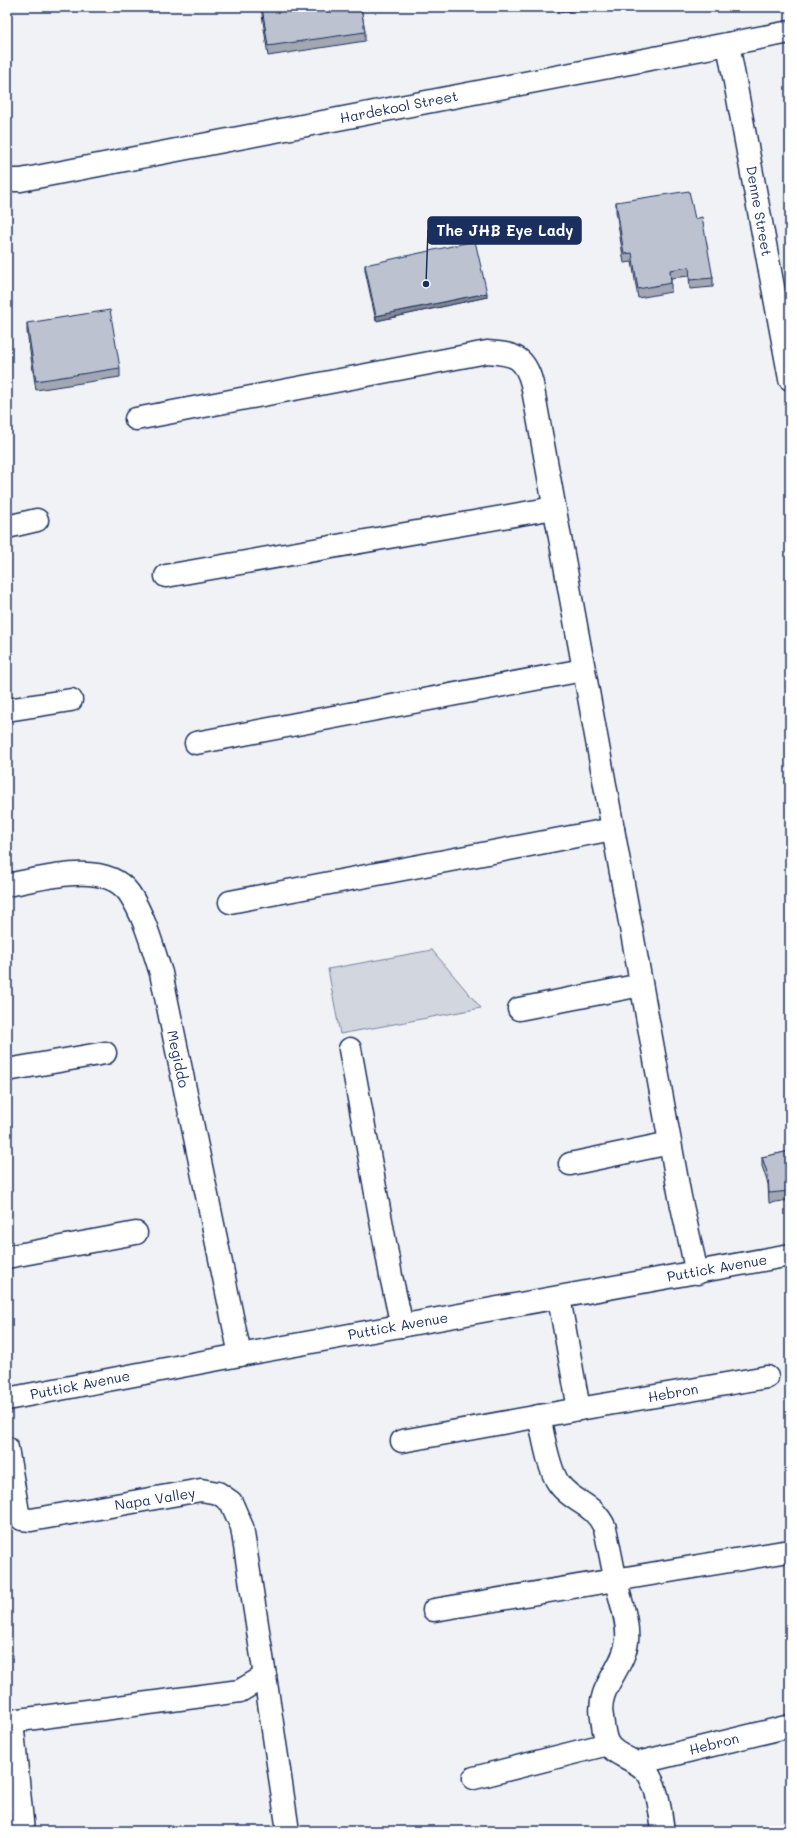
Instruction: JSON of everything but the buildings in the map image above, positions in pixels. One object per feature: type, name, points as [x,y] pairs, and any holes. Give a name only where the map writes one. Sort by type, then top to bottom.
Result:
[{"type":"street","name":"Hardekool Street","points":[[7,180],[21,180],[790,32]]},
{"type":"street","name":"Denne Street","points":[[728,44],[790,379]]},
{"type":"street","points":[[136,419],[480,354],[504,353],[517,358],[525,364],[529,371],[670,1143],[696,1272]]},
{"type":"street","points":[[166,576],[554,508]]},
{"type":"street","points":[[7,527],[37,520]]},
{"type":"street","points":[[196,743],[584,670]]},
{"type":"street","points":[[7,710],[71,700]]},
{"type":"street","points":[[230,902],[613,829]]},
{"type":"street","name":"Megiddo","points":[[7,885],[59,875],[79,873],[101,875],[117,882],[123,887],[138,908],[161,973],[240,1355]]},
{"type":"street","points":[[519,1009],[641,985]]},
{"type":"street","points":[[350,1049],[391,1276],[402,1326]]},
{"type":"street","points":[[7,1070],[105,1052]]},
{"type":"street","points":[[570,1164],[670,1143]]},
{"type":"street","points":[[7,1257],[136,1233]]},
{"type":"street","name":"Puttick Avenue","points":[[7,1399],[790,1255]]},
{"type":"street","points":[[559,1298],[579,1409]]},
{"type":"street","name":"Hebron","points":[[402,1440],[767,1377]]},
{"type":"street","points":[[539,1416],[550,1460],[559,1483],[575,1499],[592,1508],[600,1517],[606,1528],[626,1623],[627,1639],[624,1656],[604,1691],[601,1701],[601,1716],[608,1744],[618,1752],[638,1763],[648,1774],[656,1793],[663,1831]]},
{"type":"street","name":"Napa Valley","points":[[7,1448],[18,1512],[22,1519],[31,1520],[201,1490],[218,1494],[231,1502],[242,1527],[288,1831]]},
{"type":"street","points":[[434,1610],[784,1552]]},
{"type":"street","points":[[23,1831],[10,1720],[240,1691],[265,1676]]},
{"type":"street","name":"Hebron","points":[[638,1763],[790,1726]]},
{"type":"street","points":[[474,1778],[608,1744]]},
{"type":"shaded area","points":[[432,950],[481,1008],[340,1034],[328,969]]},
{"type":"place","name":"The JHB Eye Lady","points":[[426,284]]}]
